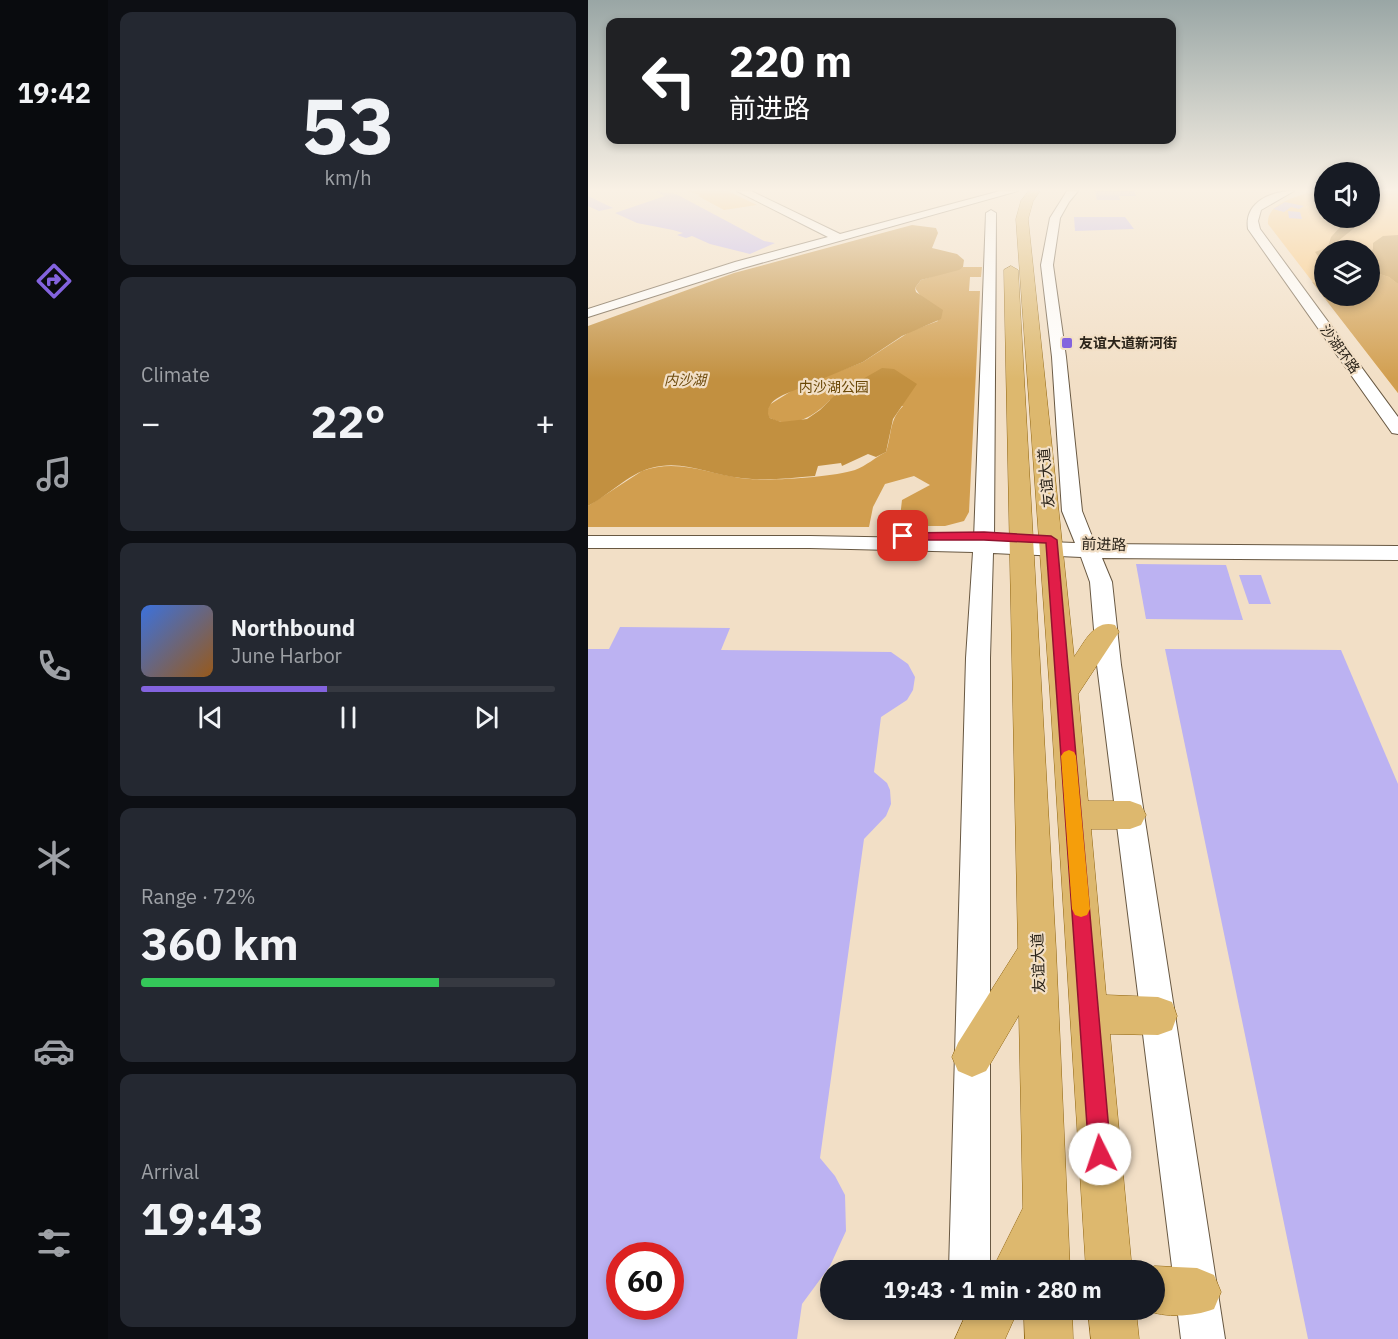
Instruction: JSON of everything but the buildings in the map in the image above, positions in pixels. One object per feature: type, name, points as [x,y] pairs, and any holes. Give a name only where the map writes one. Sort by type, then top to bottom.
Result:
[{"type":"main road","points":[[588,313],[724,269],[781,253]]},
{"type":"main road","points":[[969,1260],[978,669],[989,253]]},
{"type":"main road","name":"友谊大道","points":[[1010,253],[1015,410],[1064,693],[1108,1260]]},
{"type":"main road","name":"友谊大道","points":[[1031,253],[1037,544],[1038,950],[1047,1260]]},
{"type":"main road","points":[[1049,253],[1047,265],[1059,357],[1072,511],[1075,526],[1098,569],[1101,582],[1158,1016],[1176,1291],[1203,1339]]},
{"type":"main road","name":"沙湖环路","points":[[1272,253],[1398,429]]},
{"type":"main road","name":"沙湖环路","points":[[1281,253],[1398,407]]},
{"type":"main road","name":"前进路","points":[[588,542],[983,541],[1086,547],[1398,553]]},
{"type":"main road","name":"前进路","points":[[1086,547],[1398,546]]},
{"type":"main road","points":[[1064,693],[1106,632]]},
{"type":"main road","points":[[1074,815],[1130,815]]},
{"type":"main road","points":[[972,1057],[1038,950]]},
{"type":"main road","points":[[1089,1014],[1158,1016]]},
{"type":"main road","points":[[1020,1260],[1045,1213]]},
{"type":"main road","points":[[968,1320],[968,1339]]},
{"type":"main road","points":[[979,1339],[989,1320]]},
{"type":"main road","points":[[1048,1320],[1049,1339]]},
{"type":"main road","points":[[1113,1320],[1115,1339]]},
{"type":"shaded area","points":[[1291,253],[1314,253],[1314,284]]},
{"type":"shaded area","points":[[1380,253],[1398,253],[1398,393],[1331,306],[1380,306]]},
{"type":"green space","name":"内沙湖公园","points":[[963,267],[982,267],[981,277],[970,277],[969,291],[980,291],[969,512],[964,521],[945,526],[899,526],[902,500],[930,485],[914,476],[885,484],[873,507],[869,527],[588,527],[588,506],[642,471],[656,467],[683,467],[750,479],[803,478],[855,470],[886,452],[893,422],[903,406],[830,400],[803,420],[787,422],[770,418],[767,414],[769,405],[798,387],[863,362],[911,331],[938,321],[915,288],[921,280]]},
{"type":"green space","points":[[1380,274],[1389,277],[1398,284],[1398,393],[1331,306],[1380,306]]},
{"type":"water","name":"内沙湖","points":[[806,253],[955,253],[964,260],[963,267],[959,270],[921,280],[915,288],[916,292],[943,310],[941,319],[902,336],[863,362],[783,395],[772,402],[769,407],[770,418],[781,422],[807,419],[835,395],[882,368],[894,369],[917,384],[893,419],[886,452],[876,457],[868,454],[842,466],[841,463],[818,466],[815,476],[787,478],[741,478],[674,465],[651,468],[634,475],[588,506],[588,326],[734,273]]},
{"type":"water","points":[[1380,253],[1398,253],[1398,284],[1389,277],[1380,274]]},
{"type":"slow traffic","points":[[1069,756],[1081,909]]},
{"type":"place","name":"友谊大道新河街","points":[[1067,343]]},
{"type":"route","points":[[903,536],[984,536],[1051,540],[1100,1154]]}]
